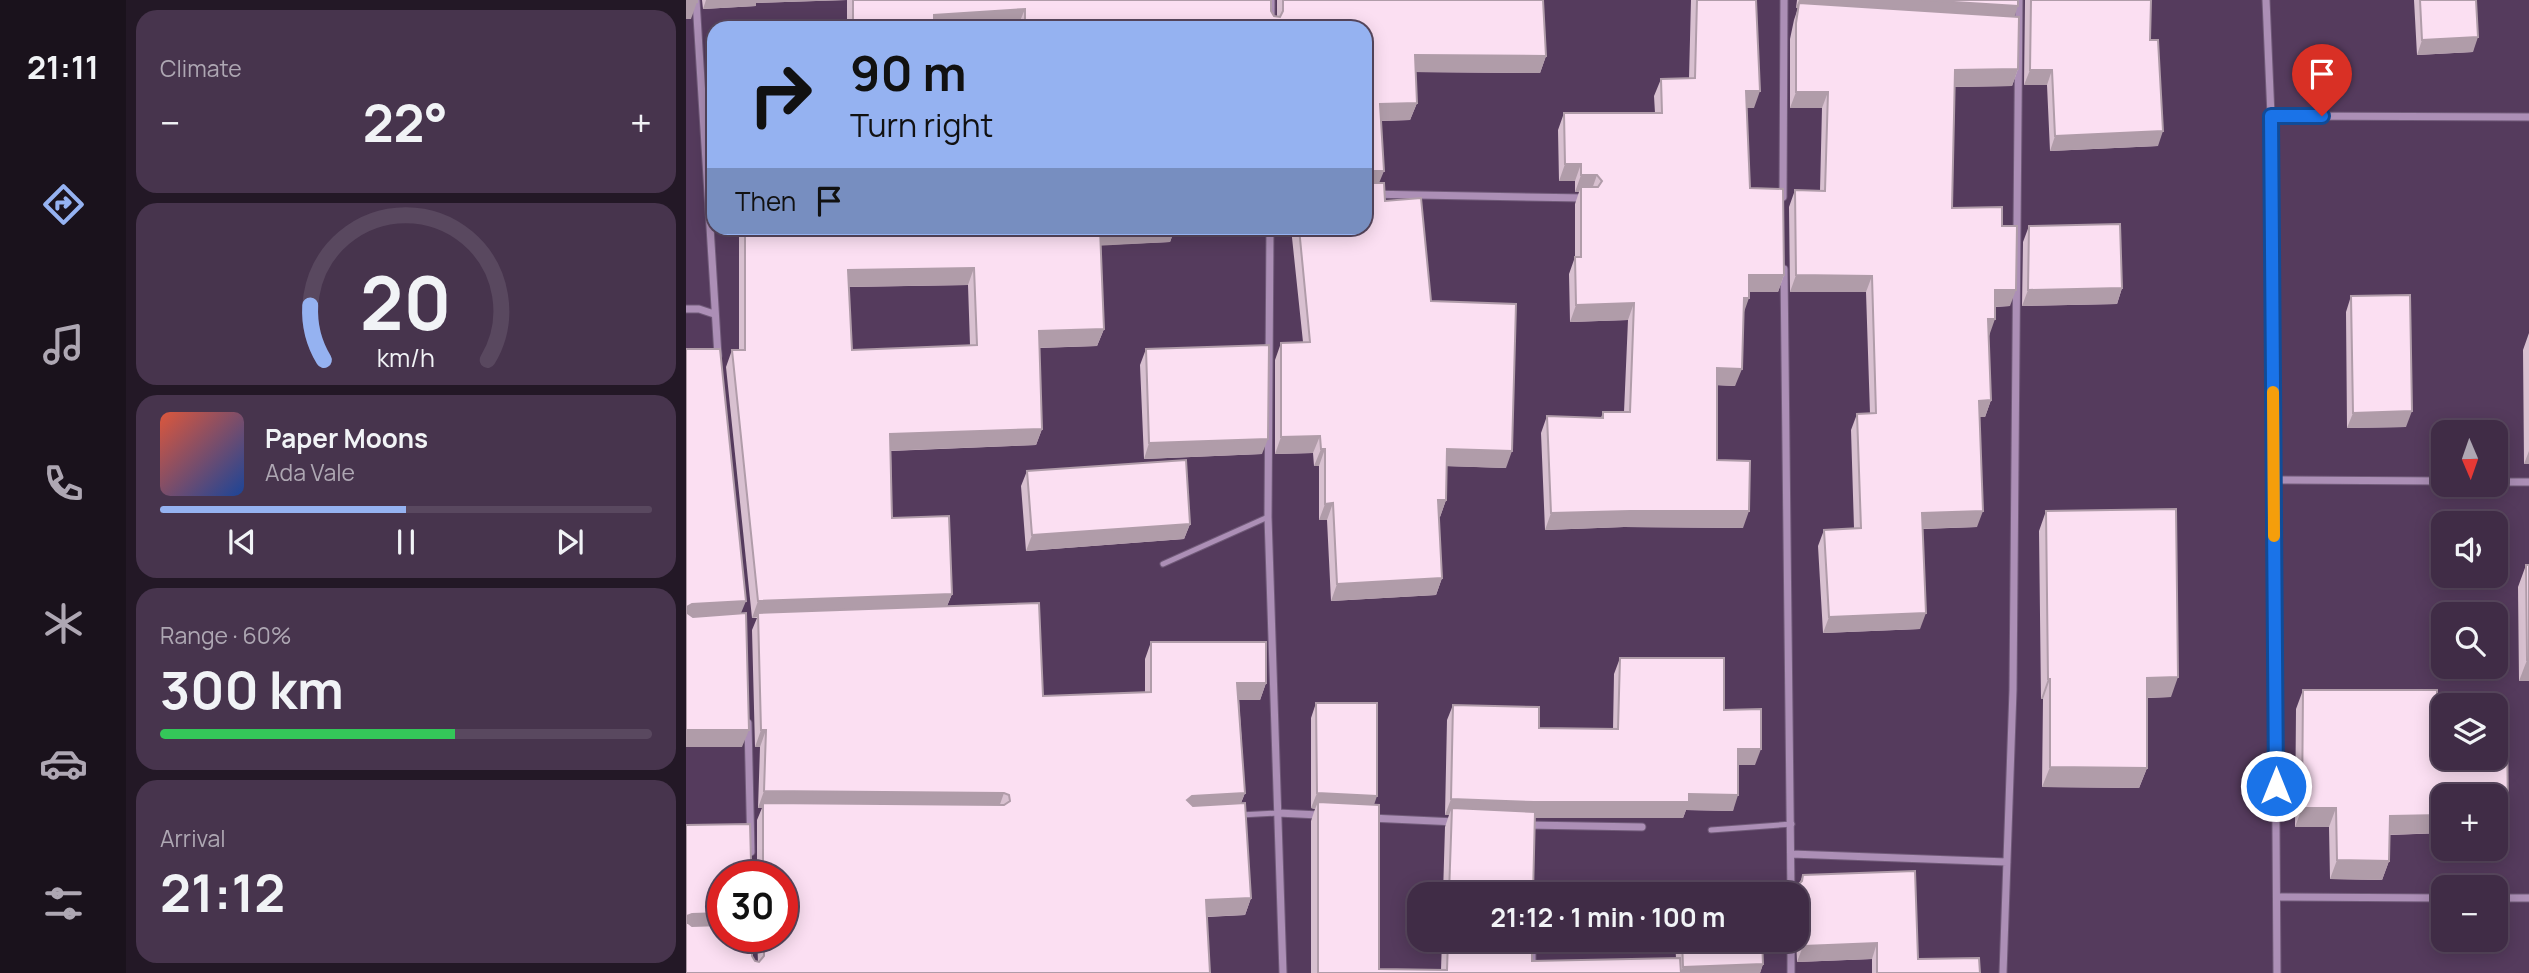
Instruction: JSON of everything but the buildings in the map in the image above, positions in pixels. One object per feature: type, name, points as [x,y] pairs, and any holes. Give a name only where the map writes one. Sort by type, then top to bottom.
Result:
[{"type":"street","points":[[696,0],[707,192]]},
{"type":"street","points":[[1271,0],[1271,21]]},
{"type":"street","points":[[1783,205],[1784,0]]},
{"type":"street","points":[[2003,973],[2013,690],[2019,0]]},
{"type":"street","points":[[2266,0],[2271,116],[2277,973]]},
{"type":"street","points":[[1784,13],[1798,13]]},
{"type":"street","points":[[2006,27],[2019,28]]},
{"type":"street","points":[[2271,116],[2529,117]]},
{"type":"street","points":[[1372,194],[1590,198]]},
{"type":"street","points":[[709,235],[719,368]]},
{"type":"street","points":[[1270,235],[1268,517],[1283,973]]},
{"type":"street","points":[[1784,260],[1791,882]]},
{"type":"street","points":[[686,309],[699,309],[714,314]]},
{"type":"street","points":[[2273,480],[2431,481]]},
{"type":"street","points":[[2508,482],[2529,482]]},
{"type":"street","points":[[748,719],[751,861]]},
{"type":"street","points":[[1278,813],[1334,816]]},
{"type":"street","points":[[751,814],[765,814]]},
{"type":"street","points":[[1362,817],[1460,822]]},
{"type":"street","points":[[1514,824],[1642,827]]},
{"type":"street","points":[[1791,853],[2007,862]]},
{"type":"street","points":[[2277,897],[2431,898]]},
{"type":"street","points":[[2508,898],[2529,898]]},
{"type":"street","points":[[1532,952],[1532,973]]},
{"type":"street","points":[[1791,952],[1791,973]]},
{"type":"lane","points":[[1163,564],[1268,517]]},
{"type":"lane","points":[[1239,815],[1278,813]]},
{"type":"lane","points":[[1711,830],[1792,824]]},
{"type":"slow traffic","points":[[2273,392],[2274,536]]},
{"type":"route","points":[[2276,786],[2271,116],[2322,116]]}]
